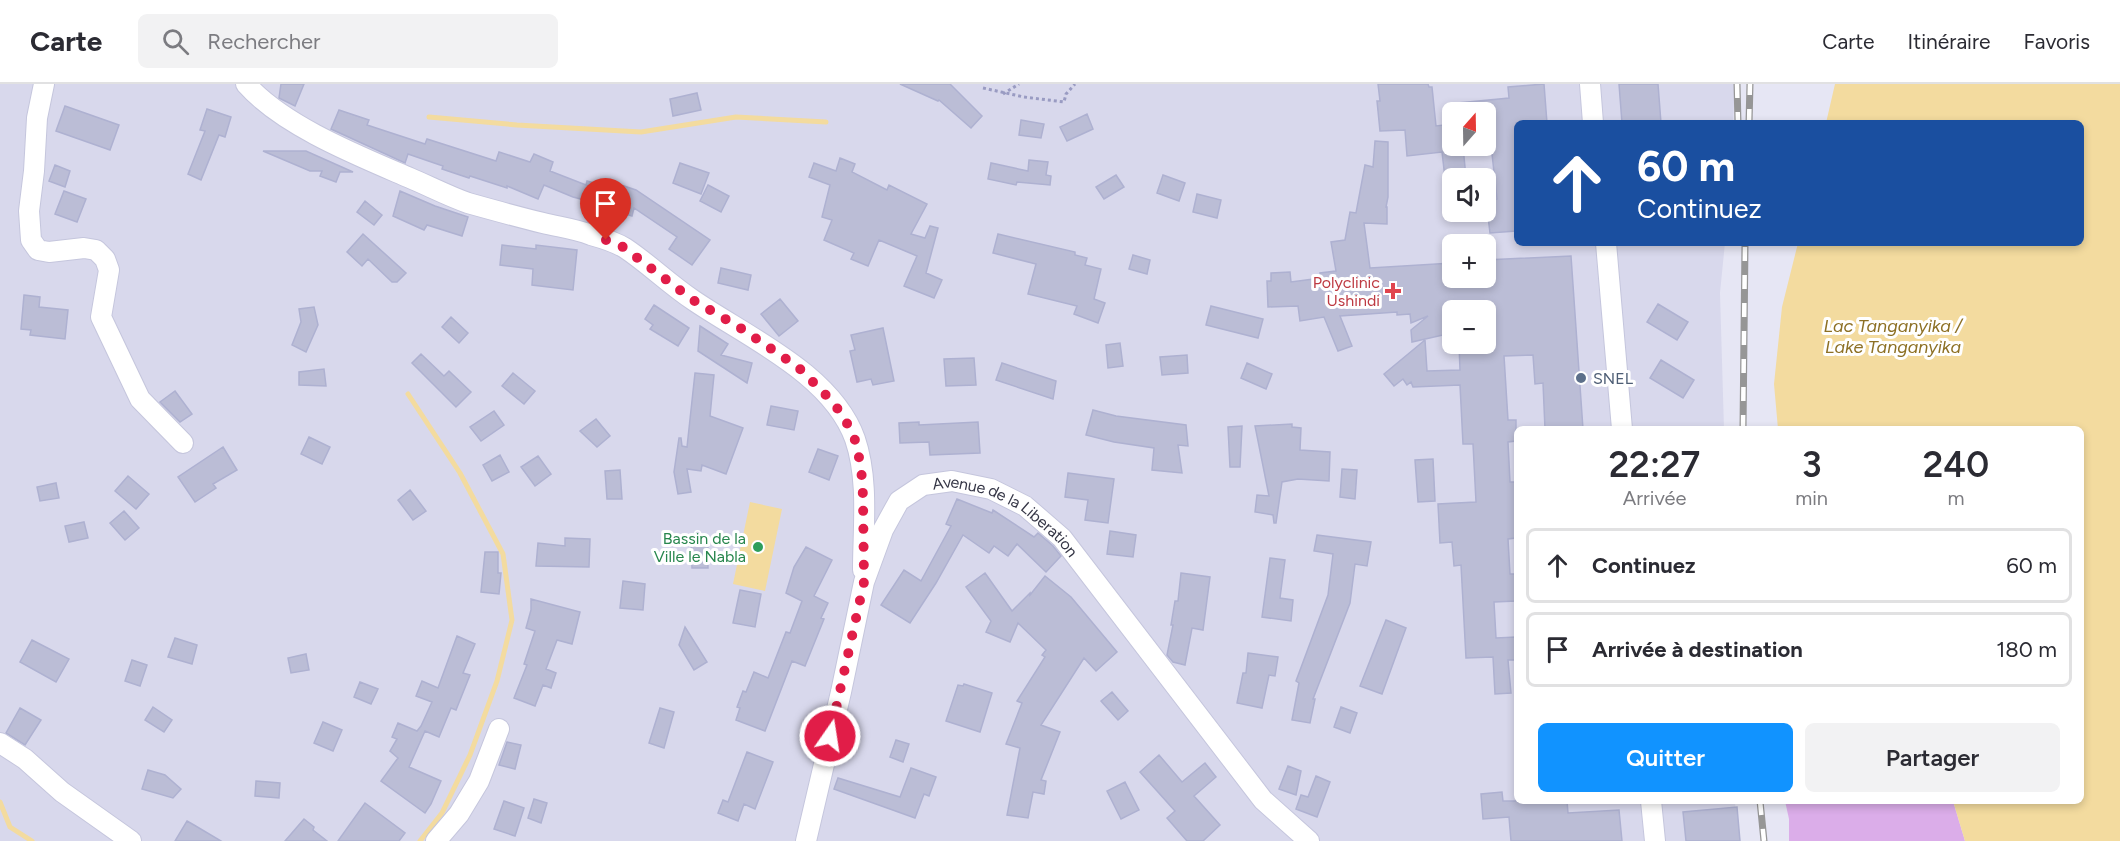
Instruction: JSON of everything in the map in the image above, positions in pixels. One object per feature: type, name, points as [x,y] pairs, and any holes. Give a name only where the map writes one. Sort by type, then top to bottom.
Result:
[{"type":"street","points":[[44,84],[37,118],[29,211],[31,240],[38,250],[49,252],[84,248],[96,250],[105,259],[109,270],[100,317],[140,399],[183,443]]},
{"type":"street","points":[[246,84],[277,111],[301,126],[374,162],[465,202],[543,224],[590,234],[623,247],[693,300],[739,327],[798,367],[843,415],[855,440],[861,466],[863,496],[864,582]]},
{"type":"street","points":[[1590,84],[1593,120]]},
{"type":"street","points":[[1606,246],[1622,426]]},
{"type":"street","name":"Avenue de la Liberation","points":[[806,841],[864,582],[883,530],[899,501],[923,485],[952,481],[991,489],[1025,506],[1062,538],[1263,800],[1309,841]]},
{"type":"street","points":[[436,841],[459,814],[479,781],[499,729]]},
{"type":"street","points":[[0,743],[26,759],[62,792],[131,841]]},
{"type":"street","points":[[1651,804],[1655,841]]},
{"type":"path","points":[[1004,93],[1018,84]]},
{"type":"path","points":[[983,88],[1064,102],[1066,94],[1076,84]]},
{"type":"shaded area","points":[[0,84],[1735,84],[1733,120],[1514,120],[1514,246],[1725,246],[1720,293],[1724,426],[1514,426],[1514,804],[1735,804],[1737,841],[0,841]]},
{"type":"shaded area","points":[[1786,804],[1954,804],[1965,841],[1789,841],[1789,819]]},
{"type":"water","name":"Lac Tanganyika / Lake Tanganyika","points":[[1835,84],[2120,84],[2120,841],[1965,841],[1954,804],[2084,804],[2084,426],[1778,426],[1774,384],[1782,307],[1797,246],[2084,246],[2084,120],[1827,120]]},
{"type":"water","name":"Bassin de la Ville le Nabla","points":[[750,502],[782,509],[765,591],[733,584]]},
{"type":"building","points":[[281,84],[304,84],[295,106],[279,98]]},
{"type":"building","points":[[900,84],[950,84],[982,116],[971,128],[939,100]]},
{"type":"building","points":[[1378,84],[1428,84],[1432,87],[1436,126],[1442,125],[1442,152],[1407,156],[1405,130],[1380,131],[1377,101],[1380,101]]},
{"type":"building","points":[[1544,84],[1547,120],[1514,120],[1514,231],[1490,233],[1489,222],[1496,222],[1496,168],[1494,168],[1492,156],[1496,156],[1496,102],[1468,102],[1509,98],[1508,87]]},
{"type":"building","points":[[1619,84],[1658,84],[1661,120],[1622,120]]},
{"type":"building","points":[[697,93],[701,110],[673,116],[670,99]]},
{"type":"building","points":[[65,106],[119,125],[110,150],[56,131]]},
{"type":"building","points":[[207,109],[231,117],[225,137],[219,135],[201,180],[188,174],[205,131],[200,130]]},
{"type":"building","points":[[339,110],[369,120],[367,125],[425,144],[427,139],[496,161],[499,152],[530,162],[534,154],[553,162],[550,171],[586,185],[587,181],[622,191],[624,186],[636,190],[710,240],[692,265],[669,249],[677,237],[634,208],[632,216],[615,211],[615,208],[573,197],[544,185],[538,199],[507,186],[507,188],[442,169],[443,166],[408,154],[405,163],[331,129]]},
{"type":"building","points":[[1087,114],[1093,129],[1067,141],[1060,127]]},
{"type":"building","points":[[1021,120],[1044,124],[1041,138],[1019,135]]},
{"type":"building","points":[[1375,141],[1388,142],[1387,224],[1364,223],[1370,268],[1442,264],[1442,288],[1496,288],[1496,259],[1571,256],[1583,426],[1545,426],[1543,383],[1535,384],[1533,355],[1504,356],[1508,420],[1516,420],[1514,441],[1508,442],[1510,482],[1514,482],[1514,538],[1508,539],[1510,574],[1514,574],[1514,601],[1494,602],[1496,638],[1514,637],[1514,660],[1508,660],[1511,693],[1495,694],[1493,657],[1466,658],[1461,565],[1454,566],[1452,542],[1440,543],[1438,504],[1476,502],[1473,444],[1463,444],[1460,385],[1413,387],[1411,382],[1407,385],[1403,379],[1394,386],[1384,374],[1425,340],[1427,371],[1460,370],[1459,354],[1496,354],[1496,300],[1442,300],[1442,335],[1412,342],[1411,330],[1428,316],[1411,323],[1410,314],[1397,315],[1397,312],[1340,316],[1352,346],[1338,351],[1324,317],[1300,321],[1298,306],[1268,307],[1267,281],[1271,281],[1271,273],[1290,272],[1291,282],[1321,278],[1320,273],[1336,271],[1331,242],[1345,240],[1350,212],[1356,213],[1365,165],[1373,167]]},
{"type":"building","points":[[263,151],[306,151],[353,172],[340,172],[336,182],[320,176],[322,171],[310,171]]},
{"type":"building","points":[[1442,156],[1464,156],[1465,168],[1444,168]]},
{"type":"building","points":[[840,158],[855,164],[852,172],[887,190],[889,185],[927,204],[911,234],[925,238],[930,226],[938,228],[926,273],[942,280],[934,298],[904,286],[917,256],[879,240],[868,266],[851,259],[854,253],[824,240],[832,220],[822,217],[830,185],[809,177],[814,163],[836,171]]},
{"type":"building","points":[[1029,160],[1048,162],[1046,175],[1051,176],[1050,185],[1017,182],[1016,185],[988,179],[991,163],[1028,171]]},
{"type":"building","points":[[680,163],[709,173],[701,194],[673,183]]},
{"type":"building","points":[[55,165],[70,171],[65,187],[49,181]]},
{"type":"building","points":[[1116,175],[1124,187],[1104,199],[1096,187]]},
{"type":"building","points":[[1163,175],[1185,183],[1179,201],[1157,193]]},
{"type":"building","points":[[708,185],[729,196],[721,212],[700,201]]},
{"type":"building","points":[[64,191],[86,199],[77,222],[55,214]]},
{"type":"building","points":[[400,191],[468,217],[462,236],[427,225],[424,230],[393,216]]},
{"type":"building","points":[[1197,194],[1221,200],[1217,218],[1193,212]]},
{"type":"building","points":[[365,201],[382,215],[374,225],[357,212]]},
{"type":"building","points":[[363,234],[406,273],[397,282],[392,282],[368,259],[362,266],[347,252]]},
{"type":"building","points":[[998,234],[1075,252],[1075,255],[1087,258],[1085,265],[1101,269],[1094,299],[1105,303],[1098,323],[1074,314],[1077,306],[1028,294],[1036,264],[993,253]]},
{"type":"building","points":[[502,245],[536,249],[536,245],[577,250],[573,290],[532,285],[533,269],[500,265]]},
{"type":"building","points":[[1133,255],[1150,260],[1147,274],[1129,269]]},
{"type":"building","points":[[721,268],[751,275],[748,290],[718,283]]},
{"type":"building","points":[[24,295],[40,297],[39,307],[68,310],[65,339],[30,335],[31,330],[21,329]]},
{"type":"building","points":[[780,299],[798,321],[779,336],[761,314]]},
{"type":"building","points":[[1658,304],[1688,322],[1677,340],[1647,322]]},
{"type":"building","points":[[654,305],[689,328],[678,346],[650,329],[653,325],[645,319]]},
{"type":"building","points":[[1211,306],[1263,319],[1258,338],[1206,325]]},
{"type":"building","points":[[314,307],[318,325],[306,352],[292,345],[301,322],[299,309]]},
{"type":"building","points":[[451,317],[468,333],[459,343],[442,327]]},
{"type":"building","points":[[700,326],[728,344],[721,355],[752,363],[747,383],[698,351]]},
{"type":"building","points":[[883,328],[894,381],[873,385],[871,379],[857,382],[850,351],[855,350],[851,335]]},
{"type":"building","points":[[1120,343],[1123,366],[1108,368],[1106,345]]},
{"type":"building","points":[[421,354],[444,376],[449,371],[471,392],[456,407],[412,363]]},
{"type":"building","points":[[1187,355],[1188,373],[1162,375],[1160,357]]},
{"type":"building","points":[[974,358],[976,385],[946,386],[944,359]]},
{"type":"building","points":[[1661,360],[1694,380],[1683,398],[1650,378]]},
{"type":"building","points":[[1002,363],[1056,381],[1053,399],[996,380]]},
{"type":"building","points":[[1247,363],[1272,374],[1266,389],[1241,378]]},
{"type":"building","points":[[324,369],[326,386],[299,385],[299,372]]},
{"type":"building","points":[[513,373],[535,391],[524,404],[502,386]]},
{"type":"building","points":[[695,373],[714,375],[710,416],[743,428],[726,474],[702,465],[701,471],[687,469],[691,492],[678,494],[674,472],[679,438],[681,438],[682,446],[687,447]]},
{"type":"building","points":[[175,391],[192,414],[180,422],[160,402]]},
{"type":"building","points":[[771,406],[798,411],[794,430],[767,425]]},
{"type":"building","points":[[1093,410],[1116,416],[1186,425],[1188,446],[1178,445],[1182,473],[1152,470],[1154,448],[1086,435]]},
{"type":"building","points":[[494,411],[504,425],[481,441],[470,427]]},
{"type":"building","points":[[596,419],[610,436],[597,447],[580,431]]},
{"type":"building","points":[[919,422],[919,425],[978,422],[980,453],[930,455],[929,442],[900,443],[899,423]]},
{"type":"building","points":[[1292,424],[1292,427],[1301,428],[1300,450],[1330,452],[1329,481],[1298,479],[1282,482],[1276,523],[1274,523],[1273,515],[1255,512],[1257,495],[1269,496],[1255,426]]},
{"type":"building","points":[[1242,426],[1240,467],[1230,467],[1228,427]]},
{"type":"building","points":[[309,437],[330,447],[322,464],[301,454]]},
{"type":"building","points":[[223,447],[237,470],[213,484],[216,488],[195,502],[178,477]]},
{"type":"building","points":[[818,449],[838,456],[829,480],[809,472]]},
{"type":"building","points":[[500,455],[509,472],[492,481],[483,465]]},
{"type":"building","points":[[538,456],[551,474],[535,486],[521,467]]},
{"type":"building","points":[[1433,459],[1435,501],[1418,502],[1415,460]]},
{"type":"building","points":[[1342,469],[1357,470],[1355,499],[1340,497]]},
{"type":"building","points":[[620,470],[622,499],[607,499],[605,471]]},
{"type":"building","points":[[1068,473],[1114,479],[1108,523],[1085,520],[1088,500],[1065,497]]},
{"type":"building","points":[[128,476],[149,494],[136,509],[115,491]]},
{"type":"building","points":[[56,483],[59,498],[40,501],[37,487]]},
{"type":"building","points":[[410,490],[426,511],[413,520],[398,500]]},
{"type":"building","points":[[957,499],[992,513],[993,510],[1034,537],[1038,533],[1061,556],[1046,572],[1017,544],[1008,556],[994,546],[989,553],[963,535],[910,623],[881,605],[904,570],[921,581],[951,526],[946,524]]},
{"type":"building","points":[[124,511],[139,528],[125,540],[110,523]]},
{"type":"building","points":[[84,522],[88,538],[69,542],[65,526]]},
{"type":"building","points":[[1110,531],[1136,535],[1133,557],[1107,554]]},
{"type":"building","points":[[1317,535],[1371,542],[1367,566],[1355,564],[1350,603],[1313,699],[1315,699],[1310,723],[1292,720],[1299,683],[1296,681],[1328,595],[1333,554],[1314,551]]},
{"type":"building","points":[[565,538],[590,539],[589,567],[536,566],[538,543],[565,546]]},
{"type":"building","points":[[708,539],[708,568],[692,568],[691,540]]},
{"type":"building","points":[[806,547],[832,560],[814,596],[828,603],[805,666],[792,661],[765,731],[736,720],[740,708],[737,707],[754,672],[768,678],[786,632],[790,633],[802,601],[786,593],[794,567]]},
{"type":"building","points":[[485,552],[498,552],[498,573],[501,573],[499,594],[481,592]]},
{"type":"building","points":[[1270,558],[1285,560],[1280,598],[1293,600],[1291,621],[1262,617]]},
{"type":"building","points":[[985,573],[1012,611],[1030,593],[1030,595],[1045,576],[1071,597],[1117,652],[1096,671],[1084,658],[1041,725],[1060,732],[1041,780],[1046,781],[1044,794],[1033,792],[1028,818],[1007,815],[1020,748],[1006,744],[1022,703],[1017,701],[1045,657],[1042,655],[1046,650],[1018,623],[1010,642],[986,632],[991,621],[966,587]]},
{"type":"building","points":[[1181,573],[1210,577],[1203,630],[1192,628],[1185,665],[1173,662],[1167,655]]},
{"type":"building","points":[[623,581],[645,584],[643,610],[620,608]]},
{"type":"building","points":[[740,590],[761,594],[755,627],[733,623]]},
{"type":"building","points":[[531,599],[580,612],[572,644],[557,640],[546,669],[556,673],[551,688],[543,685],[535,706],[514,698],[527,665],[524,664],[535,631],[526,628],[531,610]]},
{"type":"building","points":[[1386,620],[1406,628],[1382,694],[1360,686]]},
{"type":"building","points":[[685,627],[707,662],[694,670],[679,645]]},
{"type":"building","points":[[457,636],[475,644],[463,673],[470,675],[456,710],[451,708],[439,737],[425,731],[409,767],[441,781],[425,813],[381,781],[398,758],[390,751],[397,739],[392,737],[398,723],[417,731],[421,726],[432,702],[416,696],[422,681],[438,688]]},
{"type":"building","points":[[175,638],[197,645],[192,664],[168,657]]},
{"type":"building","points":[[32,640],[69,659],[56,682],[20,662]]},
{"type":"building","points":[[1248,653],[1278,657],[1275,676],[1269,675],[1262,708],[1237,703],[1243,673],[1246,673]]},
{"type":"building","points":[[306,654],[309,670],[291,673],[288,658]]},
{"type":"building","points":[[132,660],[147,665],[140,686],[125,681]]},
{"type":"building","points":[[360,682],[378,689],[371,704],[354,697]]},
{"type":"building","points":[[964,684],[992,693],[980,732],[946,721],[958,685],[963,686]]},
{"type":"building","points":[[1112,692],[1128,711],[1118,720],[1101,701]]},
{"type":"building","points":[[153,707],[172,720],[164,732],[145,720]]},
{"type":"building","points":[[1341,707],[1357,713],[1350,733],[1334,727]]},
{"type":"building","points":[[20,708],[41,720],[25,745],[6,733]]},
{"type":"building","points":[[660,708],[674,712],[664,748],[649,743]]},
{"type":"building","points":[[323,722],[342,730],[333,751],[314,743]]},
{"type":"building","points":[[896,740],[909,744],[903,762],[890,757]]},
{"type":"building","points":[[507,742],[521,745],[515,769],[499,765]]},
{"type":"building","points":[[747,752],[773,762],[755,809],[744,804],[738,821],[718,813],[723,800],[728,802]]},
{"type":"building","points":[[1159,755],[1182,782],[1205,763],[1216,777],[1194,796],[1220,825],[1203,841],[1187,841],[1167,818],[1175,811],[1140,772]]},
{"type":"building","points":[[1288,766],[1301,771],[1296,795],[1279,789]]},
{"type":"building","points":[[911,768],[936,777],[929,796],[924,794],[915,818],[834,789],[838,778],[900,797]]},
{"type":"building","points":[[148,770],[165,775],[181,789],[173,798],[142,789]]},
{"type":"building","points":[[1316,776],[1330,782],[1317,817],[1296,809],[1301,795],[1308,797]]},
{"type":"building","points":[[256,781],[280,783],[279,798],[255,796]]},
{"type":"building","points":[[1125,782],[1139,810],[1121,819],[1107,791]]},
{"type":"building","points":[[1502,792],[1503,801],[1514,801],[1514,804],[1567,804],[1568,813],[1619,810],[1622,841],[1511,841],[1509,817],[1483,819],[1481,794]]},
{"type":"building","points":[[534,799],[547,803],[541,823],[528,818]]},
{"type":"building","points":[[504,801],[524,808],[515,836],[494,829]]},
{"type":"building","points":[[365,803],[405,833],[399,841],[338,841]]},
{"type":"building","points":[[1737,807],[1740,841],[1686,841],[1683,812]]},
{"type":"building","points":[[304,819],[314,827],[313,830],[327,841],[285,841]]},
{"type":"building","points":[[187,821],[194,825],[221,841],[175,841]]},
{"type":"waterway","points":[[429,117],[641,132],[736,117],[826,122]]},
{"type":"waterway","points":[[408,394],[460,473],[503,554],[512,620],[497,681],[470,755],[442,813],[420,841]]},
{"type":"waterway","points":[[0,802],[10,827],[32,841]]},
{"type":"railway","points":[[1737,84],[1738,120]]},
{"type":"railway","points":[[1749,120],[1750,84]]},
{"type":"railway","points":[[1743,426],[1745,246]]},
{"type":"railway","points":[[1760,804],[1764,841]]},
{"type":"place","name":"Polyclinic Ushindi","points":[[1393,291]]},
{"type":"place","name":"SNEL","points":[[1581,378]]},
{"type":"place","name":"Bassin de la Ville le Nabla","points":[[758,547]]},
{"type":"route","points":[[606,240],[623,247],[693,300],[739,327],[798,367],[843,415],[855,440],[861,466],[863,496],[864,582],[830,736]]}]
